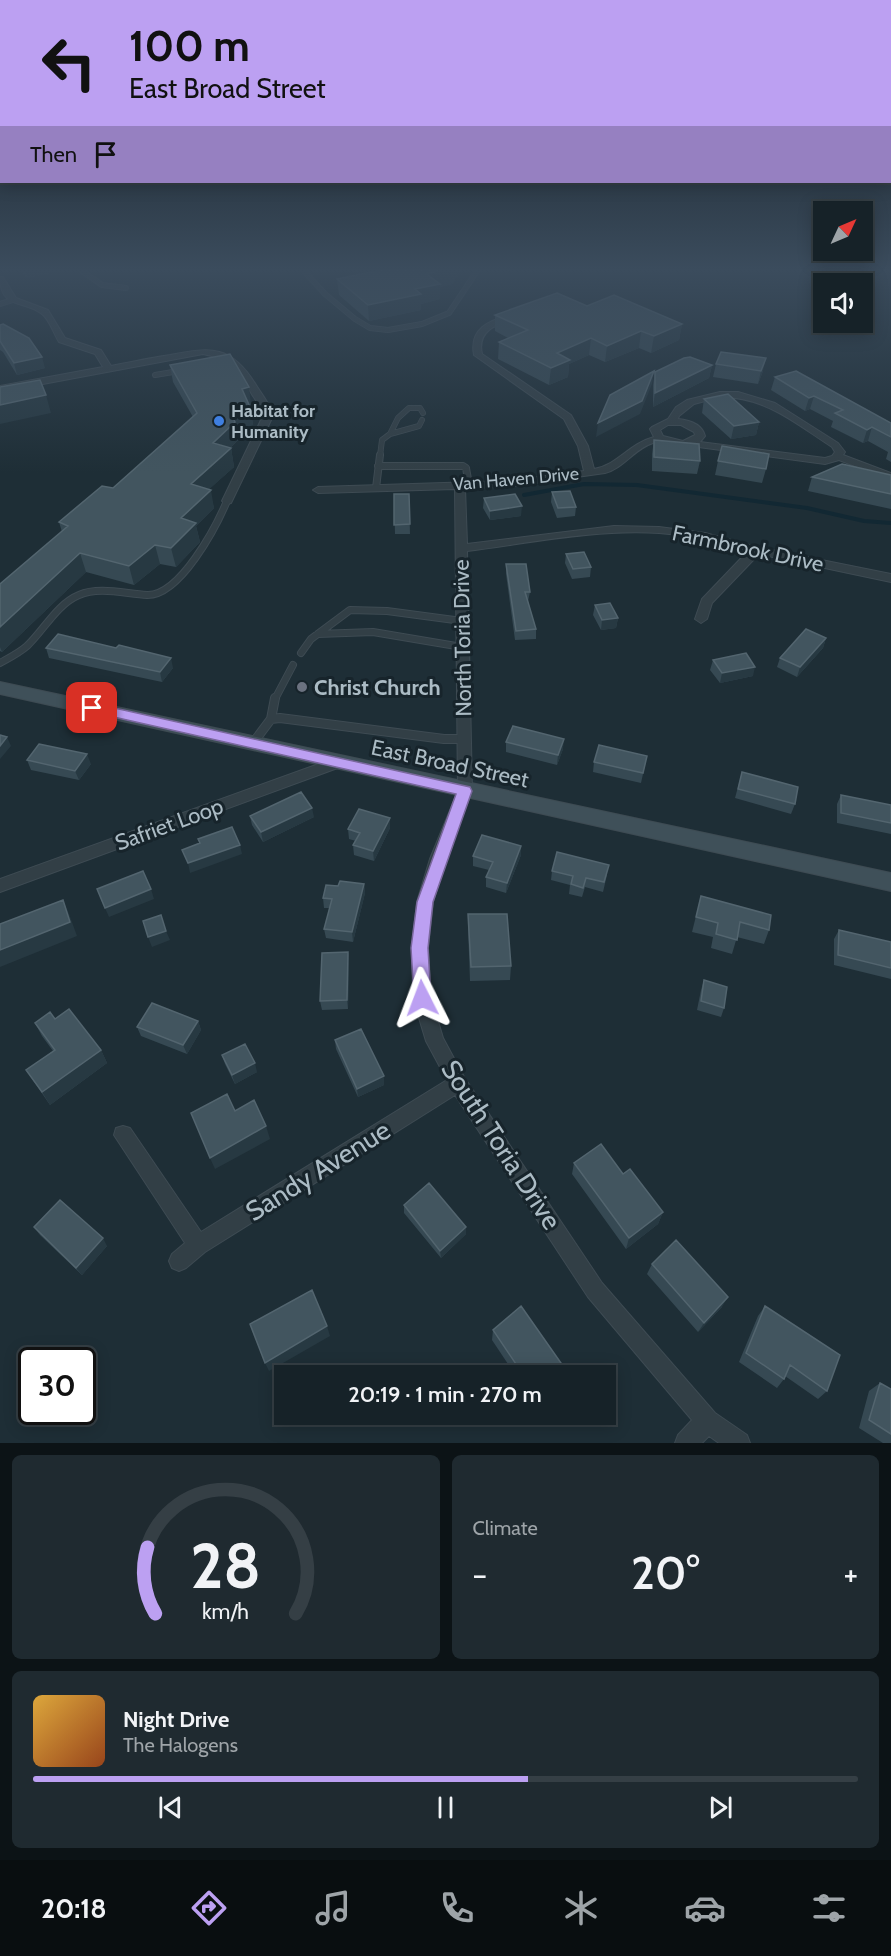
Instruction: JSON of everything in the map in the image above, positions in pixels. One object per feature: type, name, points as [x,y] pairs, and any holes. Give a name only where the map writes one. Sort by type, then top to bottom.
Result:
[{"type":"main road","name":"East Broad Street","points":[[0,688],[891,882]]},
{"type":"street","points":[[61,338],[98,352],[108,368]]},
{"type":"street","name":"Van Haven Drive","points":[[318,490],[507,484],[590,473],[583,446],[568,417],[478,356],[476,338]]},
{"type":"street","points":[[0,389],[29,387],[108,368],[203,351],[221,354],[232,360],[267,411],[267,418],[227,501]]},
{"type":"street","points":[[590,473],[611,468],[633,447],[659,438],[674,443],[691,442],[718,448],[825,461],[837,456],[840,452],[835,445],[763,400],[744,394],[707,397],[689,403],[677,411],[672,421]]},
{"type":"street","points":[[659,438],[655,429],[658,425],[672,421],[689,424],[699,431],[700,436],[691,442]]},
{"type":"street","points":[[837,456],[889,476]]},
{"type":"street","name":"North Toria Drive","points":[[464,485],[461,548],[465,791]]},
{"type":"street","name":"Farmbrook Drive","points":[[461,548],[614,529],[659,530],[705,536],[756,550],[891,578]]},
{"type":"street","points":[[701,619],[711,597],[756,550]]},
{"type":"street","name":"Safriet Loop","points":[[0,886],[338,762]]},
{"type":"street","name":"South Toria Drive","points":[[465,791],[425,902],[420,948],[422,998],[435,1041],[459,1083],[595,1290],[707,1420],[739,1443]]},
{"type":"street","name":"Sandy Avenue","points":[[178,1261],[198,1245],[459,1083]]},
{"type":"street","points":[[123,1135],[198,1245]]},
{"type":"street","points":[[686,1443],[707,1420]]},
{"type":"lane","points":[[221,362],[232,360]]},
{"type":"lane","points":[[155,375],[188,369]]},
{"type":"lane","points":[[376,488],[382,440],[390,434],[419,426],[422,416],[420,408],[409,408],[398,418],[390,434]]},
{"type":"lane","points":[[378,466],[463,466],[466,468],[464,485]]},
{"type":"lane","points":[[0,663],[26,647],[70,599],[82,593],[102,591],[151,595],[163,591],[177,581],[216,526],[227,501]]},
{"type":"lane","points":[[301,653],[311,639],[340,615],[350,610],[387,611],[462,621]]},
{"type":"lane","points":[[318,634],[339,630],[390,634],[462,647]]},
{"type":"lane","points":[[253,744],[271,719],[273,701],[280,683],[293,665]]},
{"type":"lane","points":[[271,719],[290,718],[432,738],[464,739]]},
{"type":"building","points":[[0,338],[29,338],[42,357],[14,363]]},
{"type":"building","points":[[508,338],[590,338],[557,353],[570,360],[551,368],[499,342]]},
{"type":"building","points":[[592,338],[624,338],[607,346]]},
{"type":"building","points":[[721,352],[766,358],[761,371],[716,364]]},
{"type":"building","points":[[230,354],[249,387],[242,389],[250,407],[230,411],[235,422],[213,443],[231,448],[191,484],[211,490],[181,518],[196,523],[171,548],[155,545],[129,566],[80,553],[0,627],[0,584],[68,526],[59,522],[102,486],[113,488],[197,413],[170,365]]},
{"type":"building","points":[[690,357],[712,365],[655,393],[655,372]]},
{"type":"building","points":[[654,371],[642,401],[598,423],[610,395]]},
{"type":"building","points":[[796,371],[891,423],[891,437],[872,427],[867,430],[835,413],[843,410],[814,396],[809,398],[775,377]]},
{"type":"building","points":[[40,380],[46,395],[0,405],[0,387]]},
{"type":"building","points":[[728,394],[759,422],[734,426],[704,399]]},
{"type":"building","points":[[654,440],[699,444],[700,461],[654,457]]},
{"type":"building","points":[[722,446],[769,454],[766,469],[718,461]]},
{"type":"building","points":[[842,464],[891,475],[891,494],[812,477]]},
{"type":"building","points":[[570,491],[576,507],[558,508],[552,492]]},
{"type":"building","points":[[394,494],[409,494],[410,524],[394,525]]},
{"type":"building","points":[[515,494],[522,506],[490,511],[484,498]]},
{"type":"building","points":[[584,552],[591,567],[573,569],[566,554]]},
{"type":"building","points":[[506,564],[526,564],[530,592],[525,592],[536,629],[516,631]]},
{"type":"building","points":[[610,603],[618,618],[602,620],[595,605]]},
{"type":"building","points":[[806,629],[826,638],[800,667],[780,658]]},
{"type":"building","points":[[58,634],[116,648],[119,645],[171,658],[160,672],[46,648]]},
{"type":"building","points":[[746,653],[755,667],[722,673],[713,660]]},
{"type":"building","points":[[513,726],[564,739],[558,755],[506,742]]},
{"type":"building","points":[[0,735],[7,737],[0,746]]},
{"type":"building","points":[[39,744],[87,754],[75,771],[27,760]]},
{"type":"building","points":[[599,745],[647,756],[643,773],[594,762]]},
{"type":"building","points":[[742,772],[798,787],[795,804],[738,789]]},
{"type":"building","points":[[301,792],[312,808],[261,832],[250,816]]},
{"type":"building","points":[[841,795],[891,805],[891,823],[841,813]]},
{"type":"building","points":[[359,809],[390,818],[373,851],[353,845],[360,833],[348,829]]},
{"type":"building","points":[[232,827],[240,845],[188,863],[182,850],[200,843],[198,839]]},
{"type":"building","points":[[482,835],[521,846],[507,883],[486,877],[493,862],[473,856]]},
{"type":"building","points":[[557,852],[609,865],[604,882],[586,878],[583,888],[571,884],[573,876],[552,871]]},
{"type":"building","points":[[143,871],[151,889],[105,908],[97,889]]},
{"type":"building","points":[[340,881],[364,884],[352,932],[324,929],[332,899],[323,898],[326,885],[338,886]]},
{"type":"building","points":[[701,896],[771,915],[769,930],[740,922],[737,940],[716,934],[718,923],[696,917]]},
{"type":"building","points":[[63,900],[70,922],[0,950],[0,924]]},
{"type":"building","points":[[468,914],[507,914],[511,966],[471,967]]},
{"type":"building","points":[[161,915],[166,931],[148,937],[143,921]]},
{"type":"building","points":[[839,930],[891,942],[891,968],[838,955]]},
{"type":"building","points":[[348,952],[347,1000],[320,1001],[322,953]]},
{"type":"building","points":[[704,980],[727,987],[724,1008],[701,1001]]},
{"type":"building","points":[[152,1003],[198,1021],[183,1045],[137,1027]]},
{"type":"building","points":[[69,1009],[101,1050],[42,1092],[26,1070],[55,1050],[35,1023],[50,1012],[55,1019]]},
{"type":"building","points":[[361,1029],[384,1076],[357,1089],[335,1040]]},
{"type":"building","points":[[245,1044],[255,1063],[232,1075],[222,1055]]},
{"type":"building","points":[[227,1094],[235,1111],[254,1100],[266,1126],[210,1158],[191,1113]]},
{"type":"building","points":[[601,1144],[623,1174],[630,1169],[663,1212],[629,1238],[574,1163]]},
{"type":"building","points":[[429,1183],[466,1227],[440,1251],[404,1205]]},
{"type":"building","points":[[60,1200],[103,1238],[76,1268],[34,1227]]},
{"type":"building","points":[[676,1240],[728,1297],[704,1323],[652,1264]]},
{"type":"building","points":[[312,1290],[327,1326],[265,1363],[250,1324]]},
{"type":"building","points":[[521,1306],[562,1365],[517,1365],[493,1330]]},
{"type":"building","points":[[765,1306],[840,1355],[827,1391],[790,1365],[784,1379],[746,1353]]},
{"type":"building","points":[[880,1383],[891,1389],[891,1434],[869,1420]]},
{"type":"waterway","points":[[524,495],[584,484],[637,485],[807,508],[864,521],[891,523]]},
{"type":"place","name":"Habitat for Humanity","points":[[219,421]]},
{"type":"place","name":"Christ Church","points":[[302,687]]},
{"type":"route","points":[[92,708],[465,791],[438,859],[425,902],[420,948],[422,998]]}]
